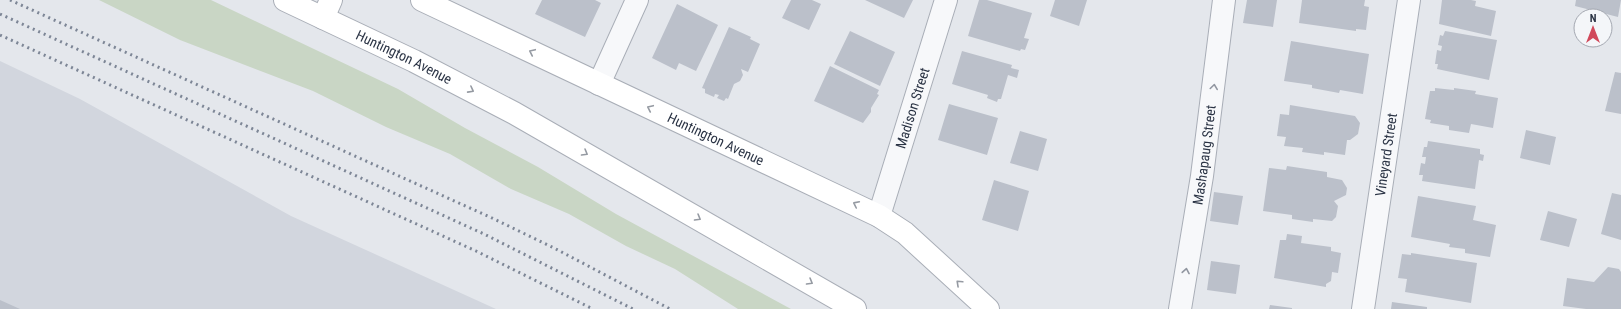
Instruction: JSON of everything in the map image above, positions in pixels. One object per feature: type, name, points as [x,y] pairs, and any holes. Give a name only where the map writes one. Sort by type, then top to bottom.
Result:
[{"type":"main road","name":"Huntington Avenue","points":[[285,0],[327,9],[414,61],[514,113],[855,309]]},
{"type":"main road","name":"Huntington Avenue","points":[[422,0],[879,216],[905,233],[988,309]]},
{"type":"street","points":[[599,84],[637,0]]},
{"type":"street","name":"Madison Street","points":[[879,216],[946,0]]},
{"type":"street","name":"Mashapaug Street","points":[[1180,309],[1202,176],[1224,0]]},
{"type":"street","name":"Vineyard Street","points":[[1363,309],[1409,0]]},
{"type":"shaded area","points":[[0,61],[80,99],[291,216],[496,309],[0,309]]},
{"type":"green space","points":[[99,0],[211,0],[398,89],[465,128],[538,167],[616,214],[791,309],[738,309],[675,269],[626,246],[569,214],[511,189],[450,154],[386,127],[313,91],[180,40]]},
{"type":"building","points":[[542,0],[595,0],[601,3],[585,37],[535,14]]},
{"type":"building","points":[[791,0],[812,0],[821,4],[809,30],[782,18]]},
{"type":"building","points":[[865,0],[913,0],[904,18]]},
{"type":"building","points":[[979,0],[987,0],[1032,13],[1024,38],[1029,39],[1025,50],[1021,49],[1020,51],[968,36]]},
{"type":"building","points":[[1055,0],[1087,0],[1079,26],[1050,16]]},
{"type":"building","points":[[1247,0],[1277,0],[1273,27],[1243,23]]},
{"type":"building","points":[[1302,0],[1365,0],[1364,6],[1369,7],[1366,30],[1356,29],[1356,31],[1299,23]]},
{"type":"building","points":[[1442,0],[1476,1],[1475,6],[1496,11],[1491,36],[1439,24]]},
{"type":"building","points":[[1576,0],[1621,0],[1618,17],[1613,16],[1613,8],[1583,8],[1575,6]]},
{"type":"building","points":[[677,4],[718,25],[696,71],[679,63],[676,70],[652,58]]},
{"type":"building","points":[[729,27],[751,37],[750,39],[760,44],[748,72],[741,69],[743,75],[740,81],[734,84],[728,99],[726,98],[724,101],[717,98],[719,95],[715,94],[714,97],[705,93],[705,89],[702,88]]},
{"type":"building","points":[[850,31],[895,52],[880,86],[834,64]]},
{"type":"building","points":[[1445,31],[1497,40],[1489,80],[1437,69],[1438,64],[1435,64],[1437,50],[1441,51],[1442,46],[1438,45],[1440,35],[1443,36]]},
{"type":"building","points":[[1291,41],[1369,54],[1363,94],[1340,90],[1339,93],[1312,88],[1312,85],[1284,81]]},
{"type":"building","points":[[962,51],[1012,65],[1011,68],[1019,70],[1017,78],[1008,75],[1001,99],[998,99],[997,102],[987,98],[988,95],[952,84]]},
{"type":"building","points":[[830,66],[879,90],[877,94],[879,95],[871,108],[871,112],[863,123],[814,101]]},
{"type":"building","points":[[1615,72],[1621,73],[1621,114],[1605,111]]},
{"type":"building","points":[[1435,88],[1454,90],[1454,88],[1476,91],[1475,94],[1498,98],[1493,128],[1471,124],[1469,133],[1449,130],[1449,126],[1430,123],[1431,120],[1425,119],[1430,91],[1435,91]]},
{"type":"building","points":[[949,104],[998,118],[987,155],[938,140]]},
{"type":"building","points":[[1290,105],[1355,116],[1360,123],[1358,134],[1350,140],[1347,140],[1345,155],[1324,152],[1324,155],[1302,152],[1303,148],[1284,146],[1286,137],[1277,136],[1280,114],[1289,115]]},
{"type":"building","points":[[1526,130],[1556,137],[1550,165],[1520,158]]},
{"type":"building","points":[[1020,131],[1047,139],[1038,171],[1010,163]]},
{"type":"building","points":[[1428,141],[1480,149],[1480,154],[1484,155],[1483,161],[1479,160],[1475,189],[1422,181],[1423,175],[1419,175],[1421,163],[1425,164],[1426,157],[1422,157],[1424,147],[1427,147]]},
{"type":"building","points":[[1287,166],[1327,172],[1327,177],[1342,180],[1347,188],[1346,195],[1334,201],[1338,206],[1336,217],[1332,221],[1313,219],[1313,222],[1292,219],[1292,215],[1263,211],[1269,168],[1286,170]]},
{"type":"building","points":[[994,180],[1029,191],[1018,231],[982,220]]},
{"type":"building","points":[[1214,192],[1243,196],[1238,225],[1210,221]]},
{"type":"building","points":[[1612,193],[1621,195],[1621,240],[1601,234]]},
{"type":"building","points":[[1418,196],[1476,206],[1473,220],[1496,225],[1490,257],[1465,253],[1465,249],[1449,247],[1450,244],[1411,237]]},
{"type":"building","points":[[1548,211],[1577,219],[1569,247],[1540,240]]},
{"type":"building","points":[[1287,234],[1302,236],[1301,243],[1331,247],[1331,251],[1341,253],[1338,273],[1332,272],[1331,281],[1326,284],[1326,287],[1274,278],[1280,240],[1286,240]]},
{"type":"building","points":[[1411,253],[1477,263],[1471,303],[1405,292],[1407,279],[1398,278],[1402,254],[1411,255]]},
{"type":"building","points":[[1211,261],[1240,265],[1236,294],[1207,290]]},
{"type":"building","points":[[1608,267],[1619,269],[1621,272],[1621,309],[1586,309],[1563,306],[1567,278],[1594,282]]},
{"type":"building","points":[[0,300],[20,309],[0,309]]},
{"type":"building","points":[[1392,302],[1427,307],[1427,309],[1391,309]]},
{"type":"building","points":[[1270,305],[1292,308],[1292,309],[1269,309]]},
{"type":"railway","points":[[10,0],[492,218],[554,248],[670,309]]},
{"type":"railway","points":[[0,14],[484,234],[633,309]]},
{"type":"railway","points":[[0,35],[476,251],[593,309]]}]
